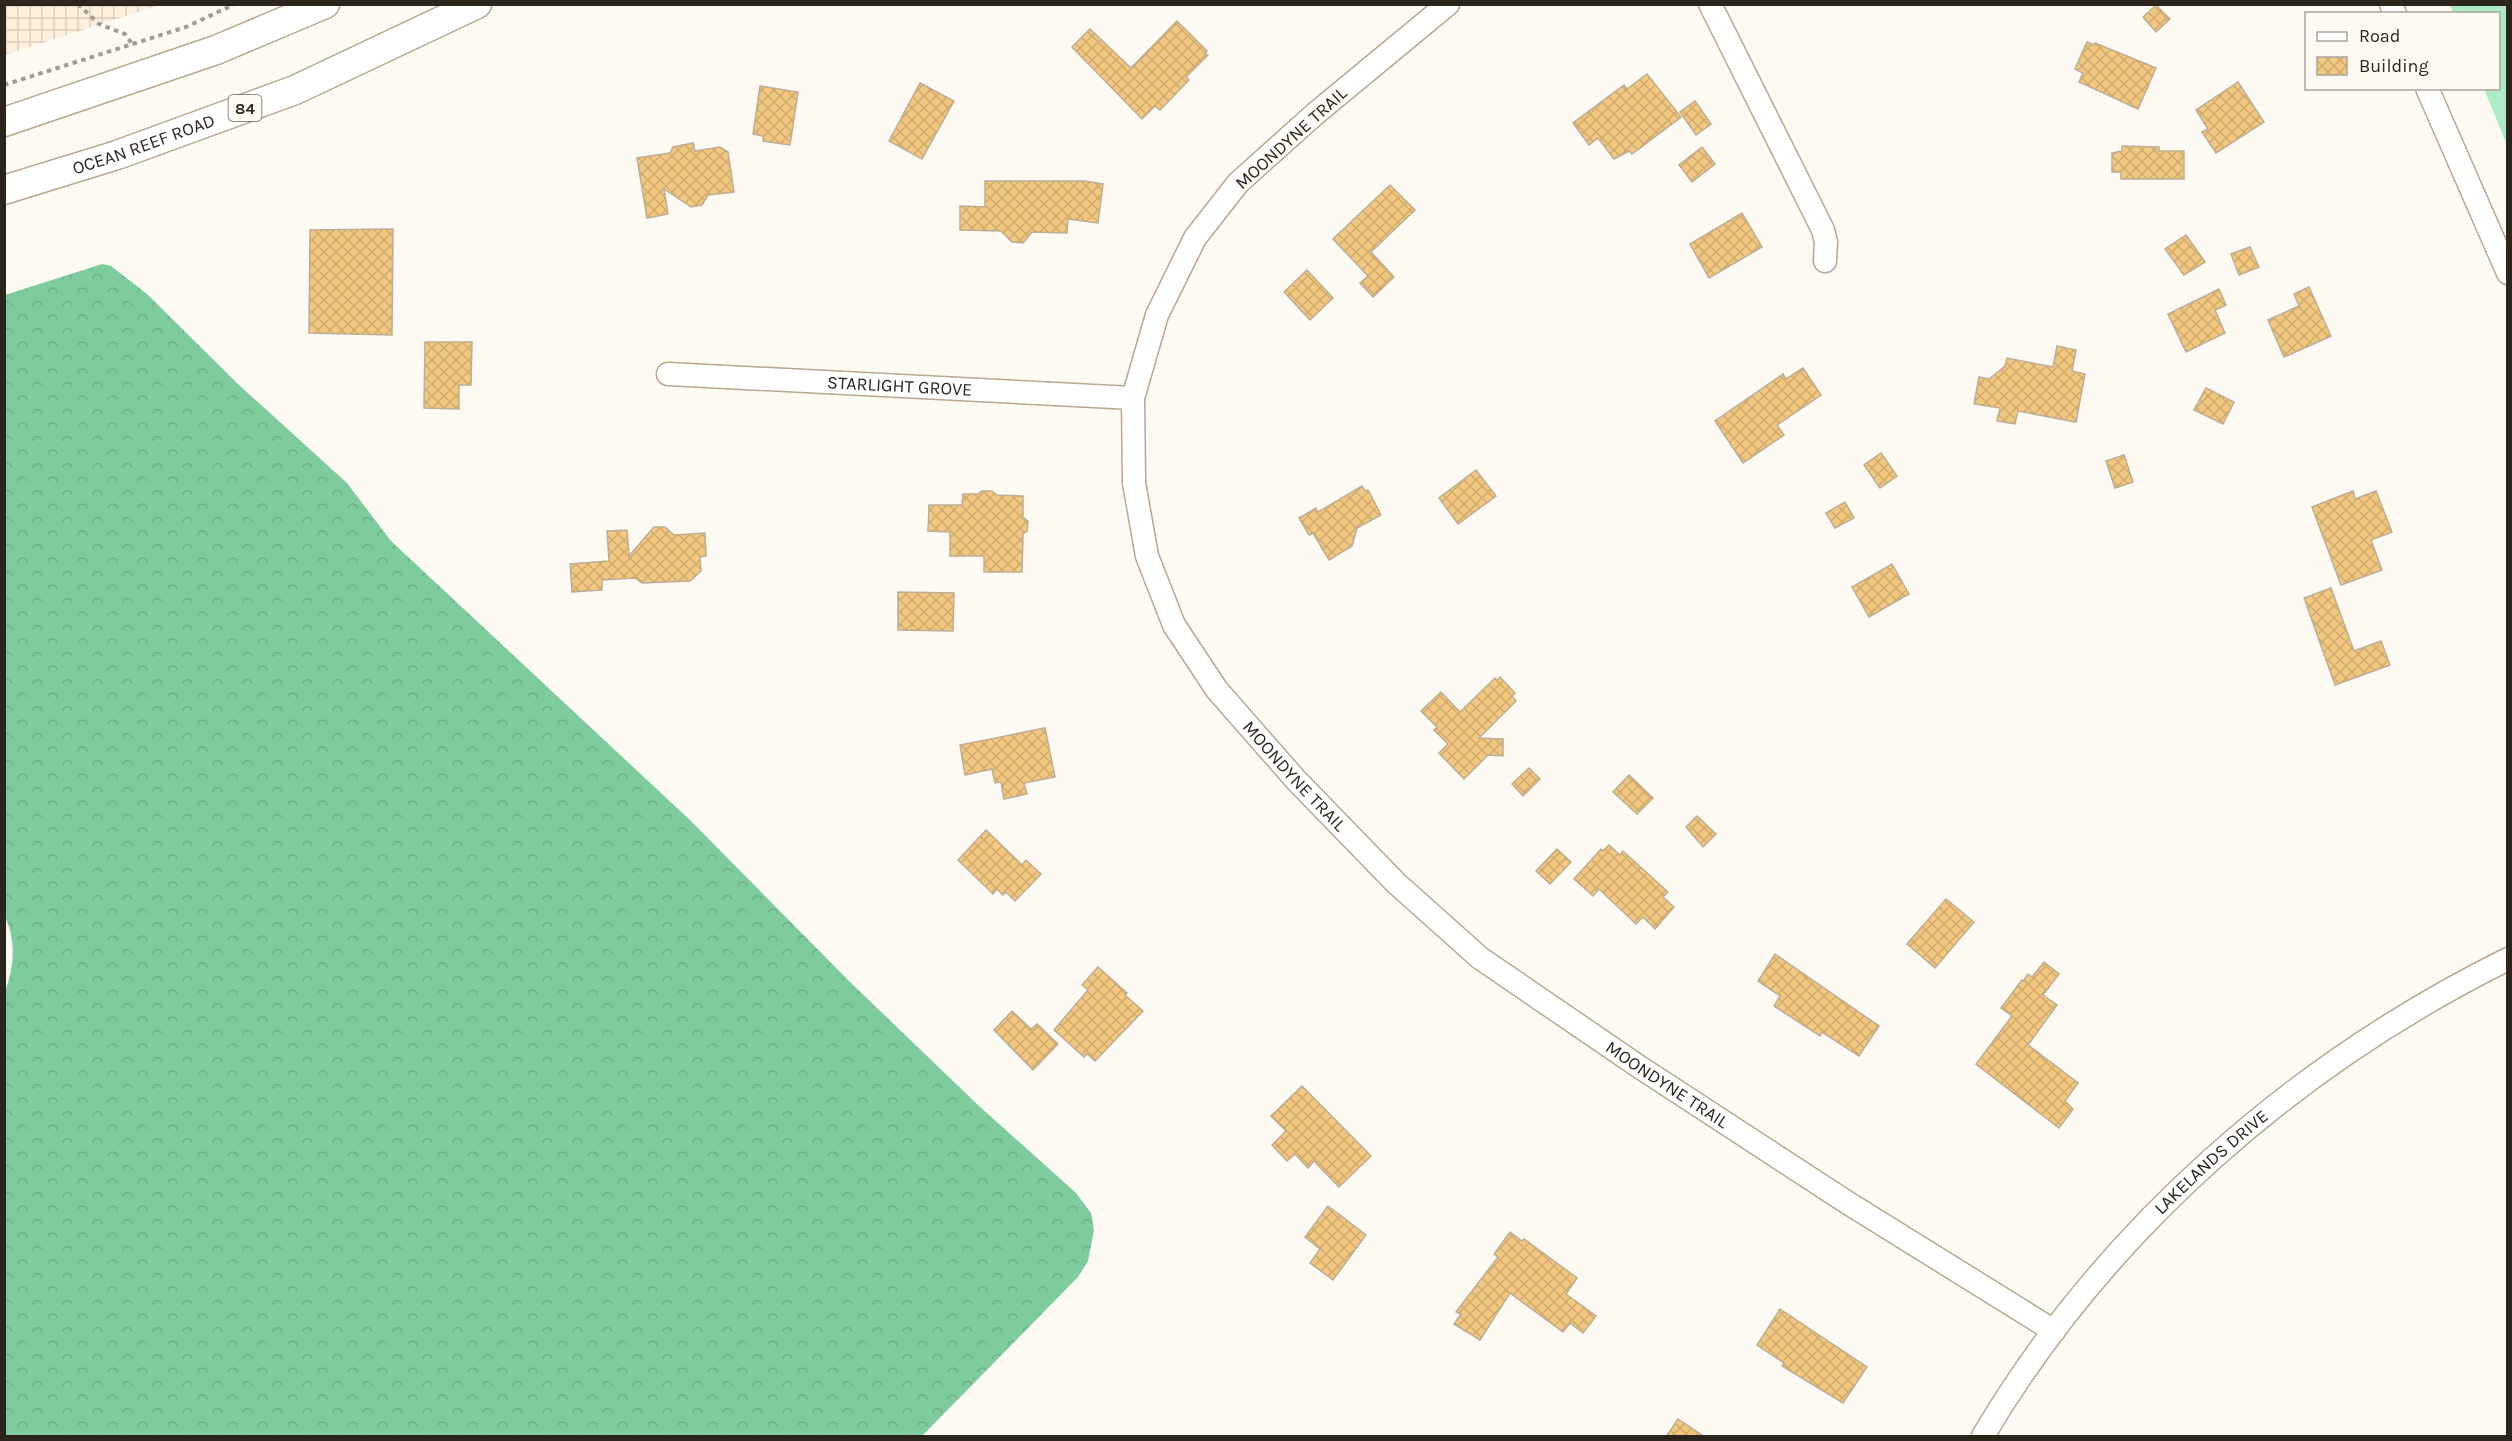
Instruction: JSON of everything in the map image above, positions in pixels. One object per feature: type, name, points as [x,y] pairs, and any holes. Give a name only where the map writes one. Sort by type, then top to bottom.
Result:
[{"type":"main road","points":[[4,122],[216,50],[325,4]]},
{"type":"main road","name":"OCEAN REEF ROAD","points":[[4,190],[117,155],[295,90],[477,4]]},
{"type":"street","name":"MOONDYNE TRAIL","points":[[1448,4],[1315,114],[1238,183],[1195,238],[1157,315],[1133,398],[1134,483],[1147,556],[1174,625],[1217,690],[1296,780],[1396,883],[1480,958],[1638,1066],[1848,1203],[2054,1331]]},
{"type":"street","points":[[1710,4],[1823,230],[1826,242],[1825,261]]},
{"type":"street","points":[[2428,90],[2508,273]]},
{"type":"street","name":"STARLIGHT GROVE","points":[[668,374],[1133,398]]},
{"type":"street","name":"LAKELANDS DRIVE","points":[[1983,1437],[2054,1331],[2103,1269],[2197,1172],[2290,1092],[2393,1021],[2508,959]]},
{"type":"path","points":[[78,4],[99,24],[125,34],[132,44]]},
{"type":"path","points":[[4,85],[186,27],[235,4]]},
{"type":"shaded area","points":[[5,4],[160,4],[160,5],[5,55]]},
{"type":"green space","points":[[2450,5],[2507,5],[2507,145],[2484,90],[2500,90],[2500,12],[2453,12]]},
{"type":"green space","points":[[102,264],[111,266],[147,294],[239,385],[347,483],[391,541],[691,821],[850,982],[978,1105],[1076,1193],[1091,1213],[1094,1230],[1088,1261],[1078,1277],[922,1436],[5,1436],[4,994],[13,954],[11,934],[4,915],[5,295]]},
{"type":"building","points":[[2156,5],[2170,19],[2156,32],[2143,17]]},
{"type":"building","points":[[1177,21],[1207,51],[1205,53],[1208,55],[1186,77],[1189,80],[1160,110],[1155,106],[1142,119],[1072,47],[1090,29],[1131,68]]},
{"type":"building","points":[[2087,42],[2094,45],[2095,43],[2156,68],[2138,109],[2079,82],[2083,73],[2075,69]]},
{"type":"building","points":[[1647,74],[1681,117],[1632,154],[1629,151],[1614,159],[1598,138],[1589,145],[1573,123],[1624,85],[1627,89]]},
{"type":"building","points":[[2238,82],[2264,122],[2216,153],[2202,132],[2208,129],[2196,110]]},
{"type":"building","points":[[920,83],[954,101],[922,159],[889,141]]},
{"type":"building","points":[[760,86],[798,92],[790,145],[763,141],[763,136],[753,134]]},
{"type":"building","points":[[1695,101],[1711,124],[1696,135],[1680,112]]},
{"type":"building","points":[[693,143],[695,151],[720,147],[728,152],[734,192],[708,195],[702,205],[691,207],[664,189],[668,214],[647,218],[637,158],[670,153],[673,147]]},
{"type":"building","points":[[2122,146],[2159,147],[2159,151],[2184,151],[2184,179],[2121,179],[2121,172],[2112,172],[2112,153],[2122,151]]},
{"type":"building","points":[[1702,147],[1715,164],[1692,182],[1679,165]]},
{"type":"building","points":[[985,181],[1084,181],[1103,184],[1098,223],[1068,219],[1067,233],[1032,232],[1023,243],[1012,242],[1001,231],[960,230],[960,206],[985,207]]},
{"type":"building","points":[[1390,185],[1415,210],[1371,252],[1394,277],[1373,297],[1360,283],[1368,276],[1333,239]]},
{"type":"building","points":[[1742,213],[1762,247],[1709,278],[1690,244]]},
{"type":"building","points":[[393,229],[392,335],[309,333],[310,230]]},
{"type":"building","points":[[2186,235],[2205,262],[2184,275],[2165,249]]},
{"type":"building","points":[[2250,247],[2259,267],[2239,275],[2231,254]]},
{"type":"building","points":[[1307,270],[1333,298],[1310,320],[1284,292]]},
{"type":"building","points":[[2309,287],[2331,336],[2284,357],[2268,320],[2299,306],[2294,294]]},
{"type":"building","points":[[2219,289],[2226,305],[2215,310],[2225,333],[2186,352],[2168,314]]},
{"type":"building","points":[[425,342],[472,342],[471,385],[459,385],[459,409],[424,408]]},
{"type":"building","points":[[2057,346],[2076,350],[2072,371],[2085,374],[2076,422],[2018,411],[2015,424],[1997,421],[2000,408],[1974,404],[1979,377],[1989,379],[2005,366],[2007,358],[2053,367]]},
{"type":"building","points":[[1803,368],[1821,395],[1777,425],[1784,435],[1743,463],[1715,421],[1783,374],[1786,379]]},
{"type":"building","points":[[2206,388],[2234,402],[2223,424],[2194,410]]},
{"type":"building","points":[[1881,453],[1897,476],[1880,488],[1864,465]]},
{"type":"building","points":[[2124,455],[2133,482],[2115,488],[2106,461]]},
{"type":"building","points":[[1476,470],[1496,496],[1458,524],[1439,498]]},
{"type":"building","points":[[1362,486],[1365,491],[1368,490],[1381,515],[1357,528],[1352,546],[1329,560],[1313,533],[1309,535],[1299,518],[1316,508],[1318,512]]},
{"type":"building","points":[[982,491],[992,491],[997,495],[1023,496],[1023,517],[1028,521],[1027,531],[1023,534],[1022,572],[984,572],[984,556],[950,556],[950,532],[928,531],[929,505],[962,505],[963,494],[978,494]]},
{"type":"building","points":[[2353,491],[2355,499],[2376,491],[2392,532],[2371,540],[2382,570],[2341,585],[2312,507]]},
{"type":"building","points":[[1845,502],[1854,518],[1835,528],[1826,513]]},
{"type":"building","points":[[654,527],[665,527],[674,535],[705,533],[706,556],[700,557],[701,571],[690,581],[642,583],[635,578],[602,580],[602,590],[572,592],[570,564],[609,561],[607,531],[627,530],[629,556]]},
{"type":"building","points":[[1892,564],[1909,594],[1869,617],[1852,587]]},
{"type":"building","points":[[2331,588],[2354,651],[2381,641],[2390,665],[2335,685],[2304,598]]},
{"type":"building","points":[[898,592],[954,593],[953,631],[898,630]]},
{"type":"building","points":[[1500,677],[1515,693],[1512,696],[1516,701],[1479,738],[1503,739],[1503,756],[1488,755],[1464,779],[1439,753],[1448,744],[1434,730],[1437,727],[1421,711],[1441,692],[1460,712],[1495,678],[1497,680]]},
{"type":"building","points":[[1045,728],[1055,777],[1024,783],[1027,794],[1004,799],[1001,782],[995,783],[992,769],[965,775],[960,745]]},
{"type":"building","points":[[1529,768],[1540,779],[1523,796],[1512,784]]},
{"type":"building","points":[[1629,775],[1653,798],[1637,814],[1613,792]]},
{"type":"building","points":[[1697,816],[1716,834],[1703,847],[1686,827]]},
{"type":"building","points":[[986,830],[1022,865],[1026,860],[1041,874],[1015,901],[1006,892],[1003,895],[997,889],[993,894],[958,860]]},
{"type":"building","points":[[1609,845],[1620,855],[1623,851],[1668,892],[1663,897],[1674,907],[1655,929],[1643,917],[1636,924],[1599,889],[1593,896],[1574,879],[1601,849],[1603,851]]},
{"type":"building","points":[[1557,849],[1571,862],[1550,884],[1536,871]]},
{"type":"building","points":[[1946,899],[1974,922],[1935,968],[1907,944]]},
{"type":"building","points":[[1775,954],[1879,1026],[1859,1056],[1822,1032],[1820,1036],[1774,1006],[1780,996],[1758,981]]},
{"type":"building","points":[[2044,962],[2059,974],[2043,995],[2057,1005],[2028,1045],[2078,1083],[2065,1101],[2073,1109],[2059,1128],[1976,1064],[2012,1016],[2001,1008],[2022,980],[2028,974],[2032,977]]},
{"type":"building","points":[[1098,967],[1143,1011],[1095,1061],[1087,1054],[1084,1057],[1054,1030],[1088,990],[1082,985]]},
{"type":"building","points":[[1012,1011],[1031,1029],[1037,1024],[1058,1044],[1033,1070],[994,1030]]},
{"type":"building","points":[[1302,1086],[1371,1156],[1339,1187],[1314,1161],[1308,1168],[1295,1154],[1287,1161],[1272,1145],[1286,1131],[1271,1116]]},
{"type":"building","points":[[1328,1206],[1366,1235],[1333,1280],[1310,1263],[1320,1249],[1305,1237]]},
{"type":"building","points":[[1510,1232],[1522,1241],[1524,1239],[1577,1278],[1566,1294],[1596,1316],[1583,1333],[1570,1323],[1563,1332],[1510,1293],[1480,1340],[1454,1324],[1461,1314],[1456,1312],[1498,1257],[1494,1254]]},
{"type":"building","points":[[1780,1309],[1867,1367],[1843,1403],[1782,1366],[1784,1363],[1757,1345]]},
{"type":"building","points":[[1678,1419],[1705,1437],[1666,1437]]}]
